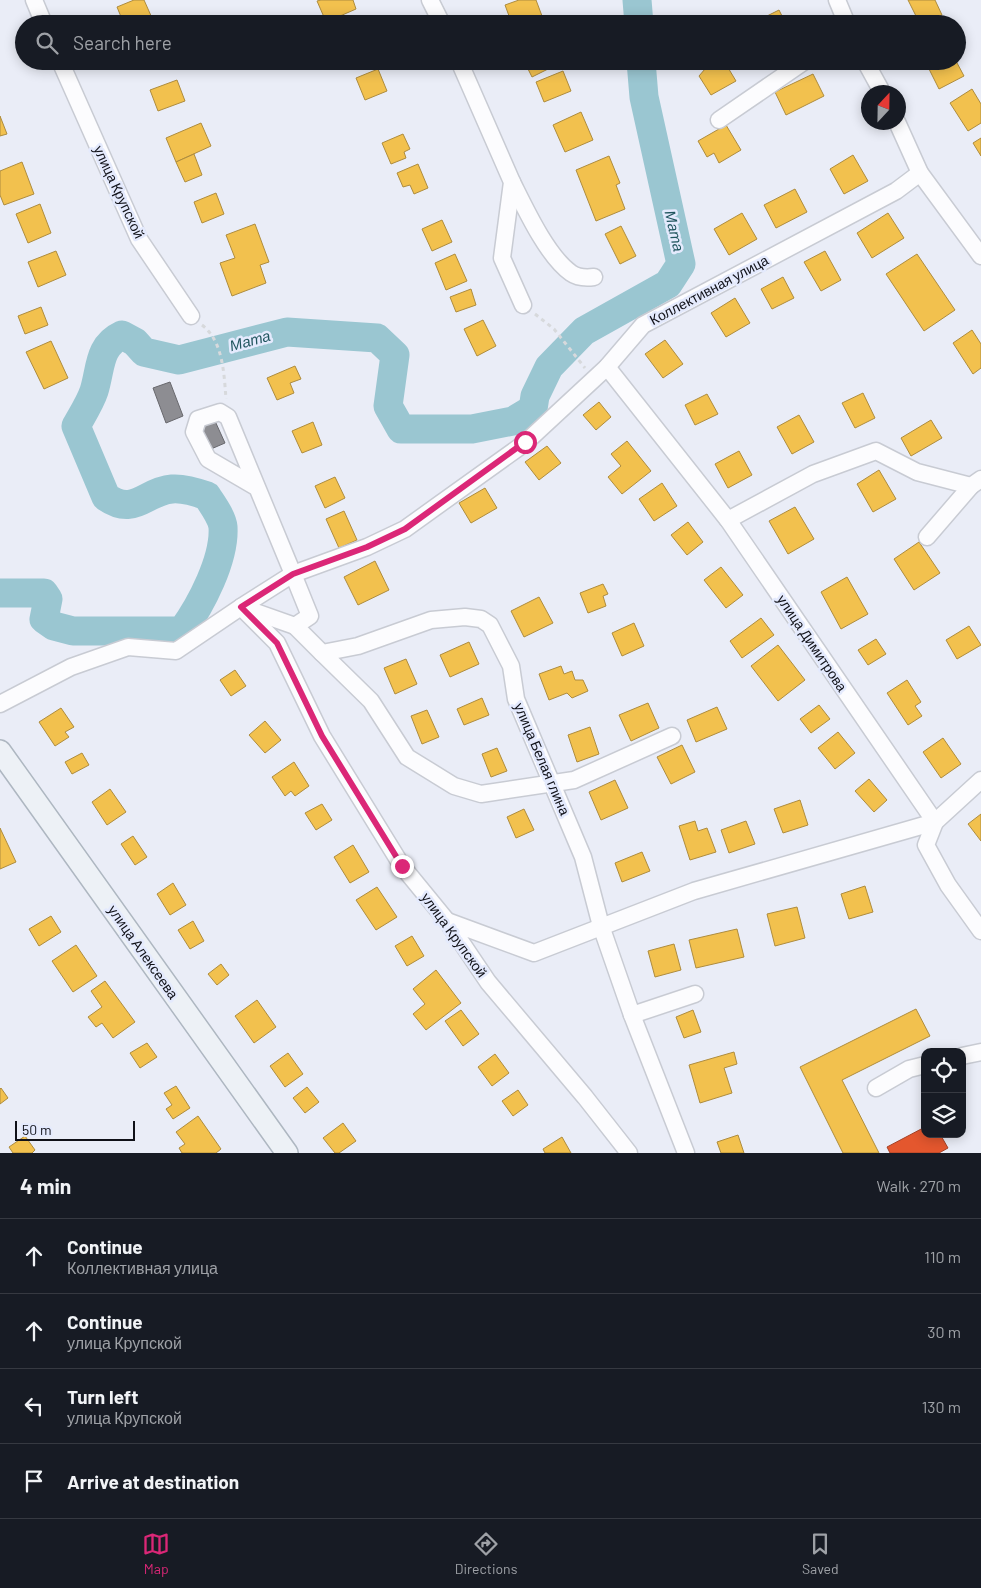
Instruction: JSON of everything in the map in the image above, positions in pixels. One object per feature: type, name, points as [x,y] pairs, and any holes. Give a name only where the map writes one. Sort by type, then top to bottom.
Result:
[{"type":"main road","name":"улица Алексеева","points":[[0,751],[286,1153]]},
{"type":"street","points":[[34,0],[40,15]]},
{"type":"street","points":[[430,0],[438,15]]},
{"type":"street","points":[[837,0],[843,15]]},
{"type":"street","name":"улица Крупской","points":[[64,70],[139,239],[191,316]]},
{"type":"street","points":[[463,70],[512,182],[533,223],[560,262],[572,274],[584,278],[594,277]]},
{"type":"street","points":[[719,120],[792,70]]},
{"type":"street","points":[[870,70],[878,85]]},
{"type":"street","points":[[901,130],[920,173],[981,256]]},
{"type":"street","name":"Коллективная улица","points":[[293,574],[367,547],[405,529],[525,442],[607,367],[643,325],[896,191],[920,173]]},
{"type":"street","points":[[512,182],[502,258],[523,305]]},
{"type":"street","name":"улица Димитрова","points":[[607,367],[728,520],[935,822]]},
{"type":"street","points":[[256,487],[208,459],[194,432],[198,419],[220,412],[228,418],[310,616],[295,626]]},
{"type":"street","points":[[728,520],[813,474],[876,452],[917,472],[976,482]]},
{"type":"street","points":[[927,537],[976,482]]},
{"type":"street","points":[[0,704],[71,666],[128,647],[176,652],[293,574]]},
{"type":"street","points":[[241,607],[295,626],[371,701],[407,757],[454,786],[481,794],[574,780],[672,736]]},
{"type":"street","name":"улица Крупской","points":[[241,607],[277,643],[322,736],[402,866],[447,921],[488,982],[585,1097],[629,1153]]},
{"type":"street","name":"улица Белая глина","points":[[322,652],[358,646],[431,620],[465,617],[481,619],[490,626],[511,666],[516,699],[583,857],[601,926],[632,1015],[686,1153]]},
{"type":"street","points":[[981,780],[935,822],[926,845],[948,885],[981,931]]},
{"type":"street","points":[[447,921],[534,953],[694,891],[935,822]]},
{"type":"street","points":[[632,1015],[696,994]]},
{"type":"street","points":[[966,1055],[981,1052]]},
{"type":"street","points":[[876,1088],[909,1069],[921,1066]]},
{"type":"path","points":[[523,305],[554,328],[585,368]]},
{"type":"path","points":[[213,333],[224,368],[228,418]]},
{"type":"building: Homes","points":[[134,0],[144,0],[151,15],[120,15],[117,7]]},
{"type":"building: Homes","points":[[353,0],[356,9],[342,15],[323,15],[317,1]]},
{"type":"building: Homes","points":[[519,0],[536,0],[542,15],[509,15],[505,5]]},
{"type":"building: Homes","points":[[908,0],[935,0],[942,15],[916,15]]},
{"type":"building: Homes","points":[[779,10],[782,15],[769,15]]},
{"type":"building: Homes","points":[[378,70],[387,91],[365,100],[356,78]]},
{"type":"building: Homes","points":[[528,70],[546,70],[532,77]]},
{"type":"building: Homes","points":[[704,70],[729,70],[736,81],[711,95],[699,76]]},
{"type":"building: Homes","points":[[930,70],[961,70],[964,76],[939,89]]},
{"type":"building: Homes","points":[[563,71],[571,91],[544,102],[536,82]]},
{"type":"building: Homes","points":[[813,74],[824,96],[786,115],[775,92]]},
{"type":"building: Homes","points":[[177,80],[185,101],[158,111],[150,90]]},
{"type":"building: Homes","points":[[972,89],[981,104],[981,123],[968,131],[950,103]]},
{"type":"building: Homes","points":[[581,112],[593,140],[565,152],[553,125]]},
{"type":"building: Homes","points":[[0,116],[7,134],[0,136]]},
{"type":"building: Homes","points":[[201,123],[211,146],[176,162],[166,138]]},
{"type":"building: Homes","points":[[726,125],[741,150],[719,163],[714,153],[707,157],[698,141]]},
{"type":"building: Homes","points":[[403,134],[410,149],[404,152],[406,158],[391,164],[382,143]]},
{"type":"building: Homes","points":[[981,138],[981,156],[973,143]]},
{"type":"building: Homes","points":[[194,154],[202,175],[185,182],[176,162]]},
{"type":"building: Homes","points":[[853,155],[868,181],[844,194],[830,169]]},
{"type":"building: Homes","points":[[609,156],[620,183],[616,185],[625,209],[596,221],[576,170]]},
{"type":"building: Homes","points":[[22,162],[34,194],[4,205],[0,195],[0,171]]},
{"type":"building: Homes","points":[[418,164],[428,188],[414,194],[410,185],[403,187],[397,173]]},
{"type":"building: Homes","points":[[795,189],[807,212],[776,228],[764,205]]},
{"type":"building: Homes","points":[[216,193],[224,214],[202,223],[194,202]]},
{"type":"building: Homes","points":[[40,204],[51,233],[28,243],[16,214]]},
{"type":"building: Homes","points":[[742,213],[757,239],[729,255],[714,229]]},
{"type":"building: Homes","points":[[888,213],[904,238],[872,258],[857,233]]},
{"type":"building: Homes","points":[[442,220],[452,242],[432,251],[422,229]]},
{"type":"building: Homes","points":[[255,224],[269,262],[260,265],[266,283],[232,296],[220,263],[235,258],[226,235]]},
{"type":"building: Homes","points":[[621,226],[636,256],[620,264],[605,234]]},
{"type":"building: Homes","points":[[56,251],[66,275],[38,287],[28,262]]},
{"type":"building: Homes","points":[[825,251],[841,280],[821,291],[804,262]]},
{"type":"building: Homes","points":[[455,254],[467,281],[446,290],[435,263]]},
{"type":"building: Homes","points":[[917,254],[955,310],[924,331],[886,274]]},
{"type":"building: Homes","points":[[783,277],[794,298],[772,309],[761,289]]},
{"type":"building: Homes","points":[[471,289],[476,305],[456,312],[450,297]]},
{"type":"building: Homes","points":[[735,298],[750,323],[726,337],[711,313]]},
{"type":"building: Homes","points":[[41,307],[48,325],[25,334],[18,316]]},
{"type":"building: Homes","points":[[483,320],[496,346],[477,356],[464,329]]},
{"type":"building: Homes","points":[[972,330],[981,344],[981,368],[973,374],[953,343]]},
{"type":"building: Homes","points":[[665,340],[683,364],[663,378],[645,354]]},
{"type":"building: Homes","points":[[51,341],[68,378],[44,389],[26,352]]},
{"type":"building: Homes","points":[[295,366],[301,379],[290,383],[294,393],[277,400],[267,378]]},
{"type":"building: Homes","points":[[863,393],[875,418],[855,428],[842,403]]},
{"type":"building: Homes","points":[[707,394],[718,414],[695,425],[685,405]]},
{"type":"building: Homes","points":[[599,402],[611,417],[596,430],[583,415]]},
{"type":"building: Homes","points":[[799,415],[814,442],[792,454],[777,427]]},
{"type":"building: Homes","points":[[931,420],[942,438],[911,456],[901,438]]},
{"type":"building: Homes","points":[[313,422],[322,445],[302,453],[292,431]]},
{"type":"building: Homes","points":[[627,441],[651,471],[622,494],[608,477],[621,466],[611,454]]},
{"type":"building: Homes","points":[[547,446],[561,463],[539,480],[525,462]]},
{"type":"building: Homes","points":[[739,451],[752,475],[728,488],[715,464]]},
{"type":"building: Homes","points":[[879,470],[896,499],[873,512],[857,484]]},
{"type":"building: Homes","points":[[335,477],[345,498],[325,508],[315,486]]},
{"type":"building: Homes","points":[[662,483],[677,506],[654,521],[639,499]]},
{"type":"building: Homes","points":[[485,488],[497,508],[471,523],[459,503]]},
{"type":"building: Homes","points":[[795,507],[814,539],[788,554],[769,521]]},
{"type":"building: Homes","points":[[344,511],[357,540],[339,548],[326,519]]},
{"type":"building: Homes","points":[[688,522],[703,542],[687,555],[671,535]]},
{"type":"building: Homes","points":[[919,542],[940,573],[914,590],[894,559]]},
{"type":"building: Homes","points":[[375,561],[389,590],[358,605],[344,577]]},
{"type":"building: Homes","points":[[721,567],[743,595],[726,608],[704,580]]},
{"type":"building: Homes","points":[[847,577],[868,614],[841,629],[821,592]]},
{"type":"building: Homes","points":[[603,584],[608,594],[603,596],[606,606],[588,613],[580,593]]},
{"type":"building: Homes","points":[[539,597],[553,623],[524,637],[511,611]]},
{"type":"building: Homes","points":[[761,618],[774,635],[742,658],[730,641]]},
{"type":"building: Homes","points":[[634,623],[644,646],[622,656],[612,633]]},
{"type":"building: Homes","points":[[969,626],[981,645],[957,659],[946,640]]},
{"type":"building: Homes","points":[[876,639],[886,654],[868,665],[858,650]]},
{"type":"building: Homes","points":[[469,642],[479,664],[450,677],[440,655]]},
{"type":"building: Homes","points":[[778,645],[805,680],[778,701],[751,666]]},
{"type":"building: Homes","points":[[406,659],[417,684],[395,694],[384,668]]},
{"type":"building: Homes","points":[[561,666],[564,674],[572,671],[575,680],[583,680],[588,691],[572,698],[567,693],[549,700],[539,674]]},
{"type":"building: Homes","points":[[235,670],[246,686],[231,696],[220,680]]},
{"type":"building: Homes","points":[[907,680],[921,702],[915,706],[922,716],[908,725],[887,693]]},
{"type":"building: Homes","points":[[482,698],[489,715],[464,725],[457,709]]},
{"type":"building: Homes","points":[[648,703],[659,728],[631,741],[619,715]]},
{"type":"building: Homes","points":[[819,705],[830,719],[811,733],[800,719]]},
{"type":"building: Homes","points":[[717,707],[727,729],[696,742],[687,720]]},
{"type":"building: Homes","points":[[61,708],[74,727],[65,732],[69,737],[55,746],[39,722]]},
{"type":"building: Homes","points":[[427,710],[439,737],[422,744],[411,716]]},
{"type":"building: Homes","points":[[265,721],[281,740],[265,753],[249,735]]},
{"type":"building: Homes","points":[[590,727],[599,754],[577,762],[568,735]]},
{"type":"building: Homes","points":[[838,732],[855,753],[835,769],[818,748]]},
{"type":"building: Homes","points":[[943,738],[961,764],[941,778],[923,752]]},
{"type":"building: Homes","points":[[682,745],[695,772],[671,784],[657,757]]},
{"type":"building: Homes","points":[[497,748],[507,771],[491,777],[482,754]]},
{"type":"building: Homes","points":[[82,753],[89,765],[72,774],[65,762]]},
{"type":"building: Homes","points":[[294,762],[309,786],[295,796],[291,791],[285,796],[272,777]]},
{"type":"building: Homes","points":[[869,779],[887,800],[874,812],[855,791]]},
{"type":"building: Homes","points":[[615,780],[628,808],[601,820],[589,792]]},
{"type":"building: Homes","points":[[110,789],[126,812],[107,825],[92,802]]},
{"type":"building: Homes","points":[[800,800],[808,825],[783,833],[774,809]]},
{"type":"building: Homes","points":[[322,804],[332,820],[316,830],[305,813]]},
{"type":"building: Homes","points":[[524,809],[534,830],[516,838],[507,817]]},
{"type":"building: Homes","points":[[981,814],[981,841],[968,824]]},
{"type":"building: Homes","points":[[695,821],[698,831],[707,828],[716,852],[690,860],[679,826]]},
{"type":"building: Homes","points":[[746,821],[755,844],[729,853],[721,830]]},
{"type":"building: Homes","points":[[0,828],[16,862],[0,869]]},
{"type":"building: Homes","points":[[133,836],[147,857],[135,865],[121,844]]},
{"type":"building: Homes","points":[[353,845],[369,872],[350,883],[334,857]]},
{"type":"building: Homes","points":[[642,852],[650,871],[622,882],[615,863]]},
{"type":"building: Homes","points":[[173,883],[186,905],[170,915],[157,894]]},
{"type":"building: Homes","points":[[865,886],[873,912],[849,919],[841,894]]},
{"type":"building: Homes","points":[[377,887],[397,917],[376,930],[356,900]]},
{"type":"building: Homes","points":[[797,907],[805,938],[775,946],[767,914]]},
{"type":"building: Homes","points":[[51,916],[61,932],[39,946],[29,929]]},
{"type":"building: Homes","points":[[193,921],[204,941],[190,949],[178,930]]},
{"type":"building: Homes","points":[[737,929],[744,957],[696,968],[689,940]]},
{"type":"building: Homes","points":[[412,936],[424,956],[407,966],[395,946]]},
{"type":"building: Homes","points":[[674,944],[681,970],[655,977],[648,951]]},
{"type":"building: Homes","points":[[76,945],[97,976],[73,992],[52,961]]},
{"type":"building: Homes","points":[[221,964],[229,975],[217,985],[208,974]]},
{"type":"building: Homes","points":[[436,970],[461,1003],[426,1030],[413,1014],[425,1004],[413,989]]},
{"type":"building: Homes","points":[[105,981],[135,1022],[113,1038],[102,1023],[96,1027],[88,1017],[102,1007],[91,991]]},
{"type":"building: Homes","points":[[257,1000],[276,1027],[254,1043],[235,1016]]},
{"type":"building: Homes","points":[[916,1009],[930,1036],[842,1080],[879,1153],[843,1153],[800,1067]]},
{"type":"building: Homes","points":[[461,1010],[479,1034],[463,1046],[445,1021]]},
{"type":"building: Homes","points":[[693,1010],[701,1032],[684,1038],[676,1017]]},
{"type":"building: Homes","points":[[147,1043],[157,1057],[140,1068],[130,1053]]},
{"type":"building: Homes","points":[[734,1052],[737,1064],[724,1068],[732,1093],[700,1103],[689,1065]]},
{"type":"building: Homes","points":[[288,1053],[303,1074],[285,1087],[270,1066]]},
{"type":"building: Homes","points":[[495,1054],[509,1073],[492,1086],[478,1067]]},
{"type":"building: Homes","points":[[176,1086],[190,1108],[173,1119],[166,1109],[172,1105],[164,1093]]},
{"type":"building: Homes","points":[[307,1087],[319,1102],[305,1113],[293,1098]]},
{"type":"building: Homes","points":[[0,1089],[8,1098],[0,1104]]},
{"type":"building: Homes","points":[[518,1090],[528,1105],[513,1116],[502,1101]]},
{"type":"building: Homes","points":[[198,1116],[221,1149],[216,1153],[182,1153],[179,1148],[185,1144],[176,1132]]},
{"type":"building: Homes","points":[[343,1123],[356,1141],[339,1153],[335,1153],[323,1138]]},
{"type":"building: Homes","points":[[738,1135],[744,1153],[721,1153],[717,1142]]},
{"type":"building: Homes","points":[[25,1136],[35,1150],[32,1153],[13,1153],[9,1147]]},
{"type":"building: Homes","points":[[562,1137],[571,1153],[545,1153],[543,1149]]},
{"type":"building: Shops","points":[[921,1129],[921,1138],[942,1138],[948,1148],[939,1153],[890,1153],[887,1147]]},
{"type":"building: Industry","points":[[170,382],[183,416],[166,423],[153,388]]},
{"type":"building: Industry","points":[[215,421],[225,443],[211,449],[201,426]]},
{"type":"waterway","name":"Мата","points":[[637,0],[638,15]]},
{"type":"waterway","name":"Мата","points":[[0,593],[44,593],[48,599],[44,619],[54,626],[73,631],[182,631],[204,595],[216,567],[223,540],[222,523],[207,496],[185,490],[172,489],[154,494],[133,504],[116,502],[106,497],[76,426],[92,395],[104,352],[108,345],[122,335],[135,342],[144,352],[179,360],[287,332],[377,338],[395,355],[388,406],[401,429],[472,429],[513,421],[533,409],[535,396],[549,367],[584,331],[668,284],[681,264],[644,97],[642,70]]},
{"type":"route","points":[[402,866],[322,736],[277,643],[241,607],[293,574],[367,547],[405,529],[525,442]]}]
